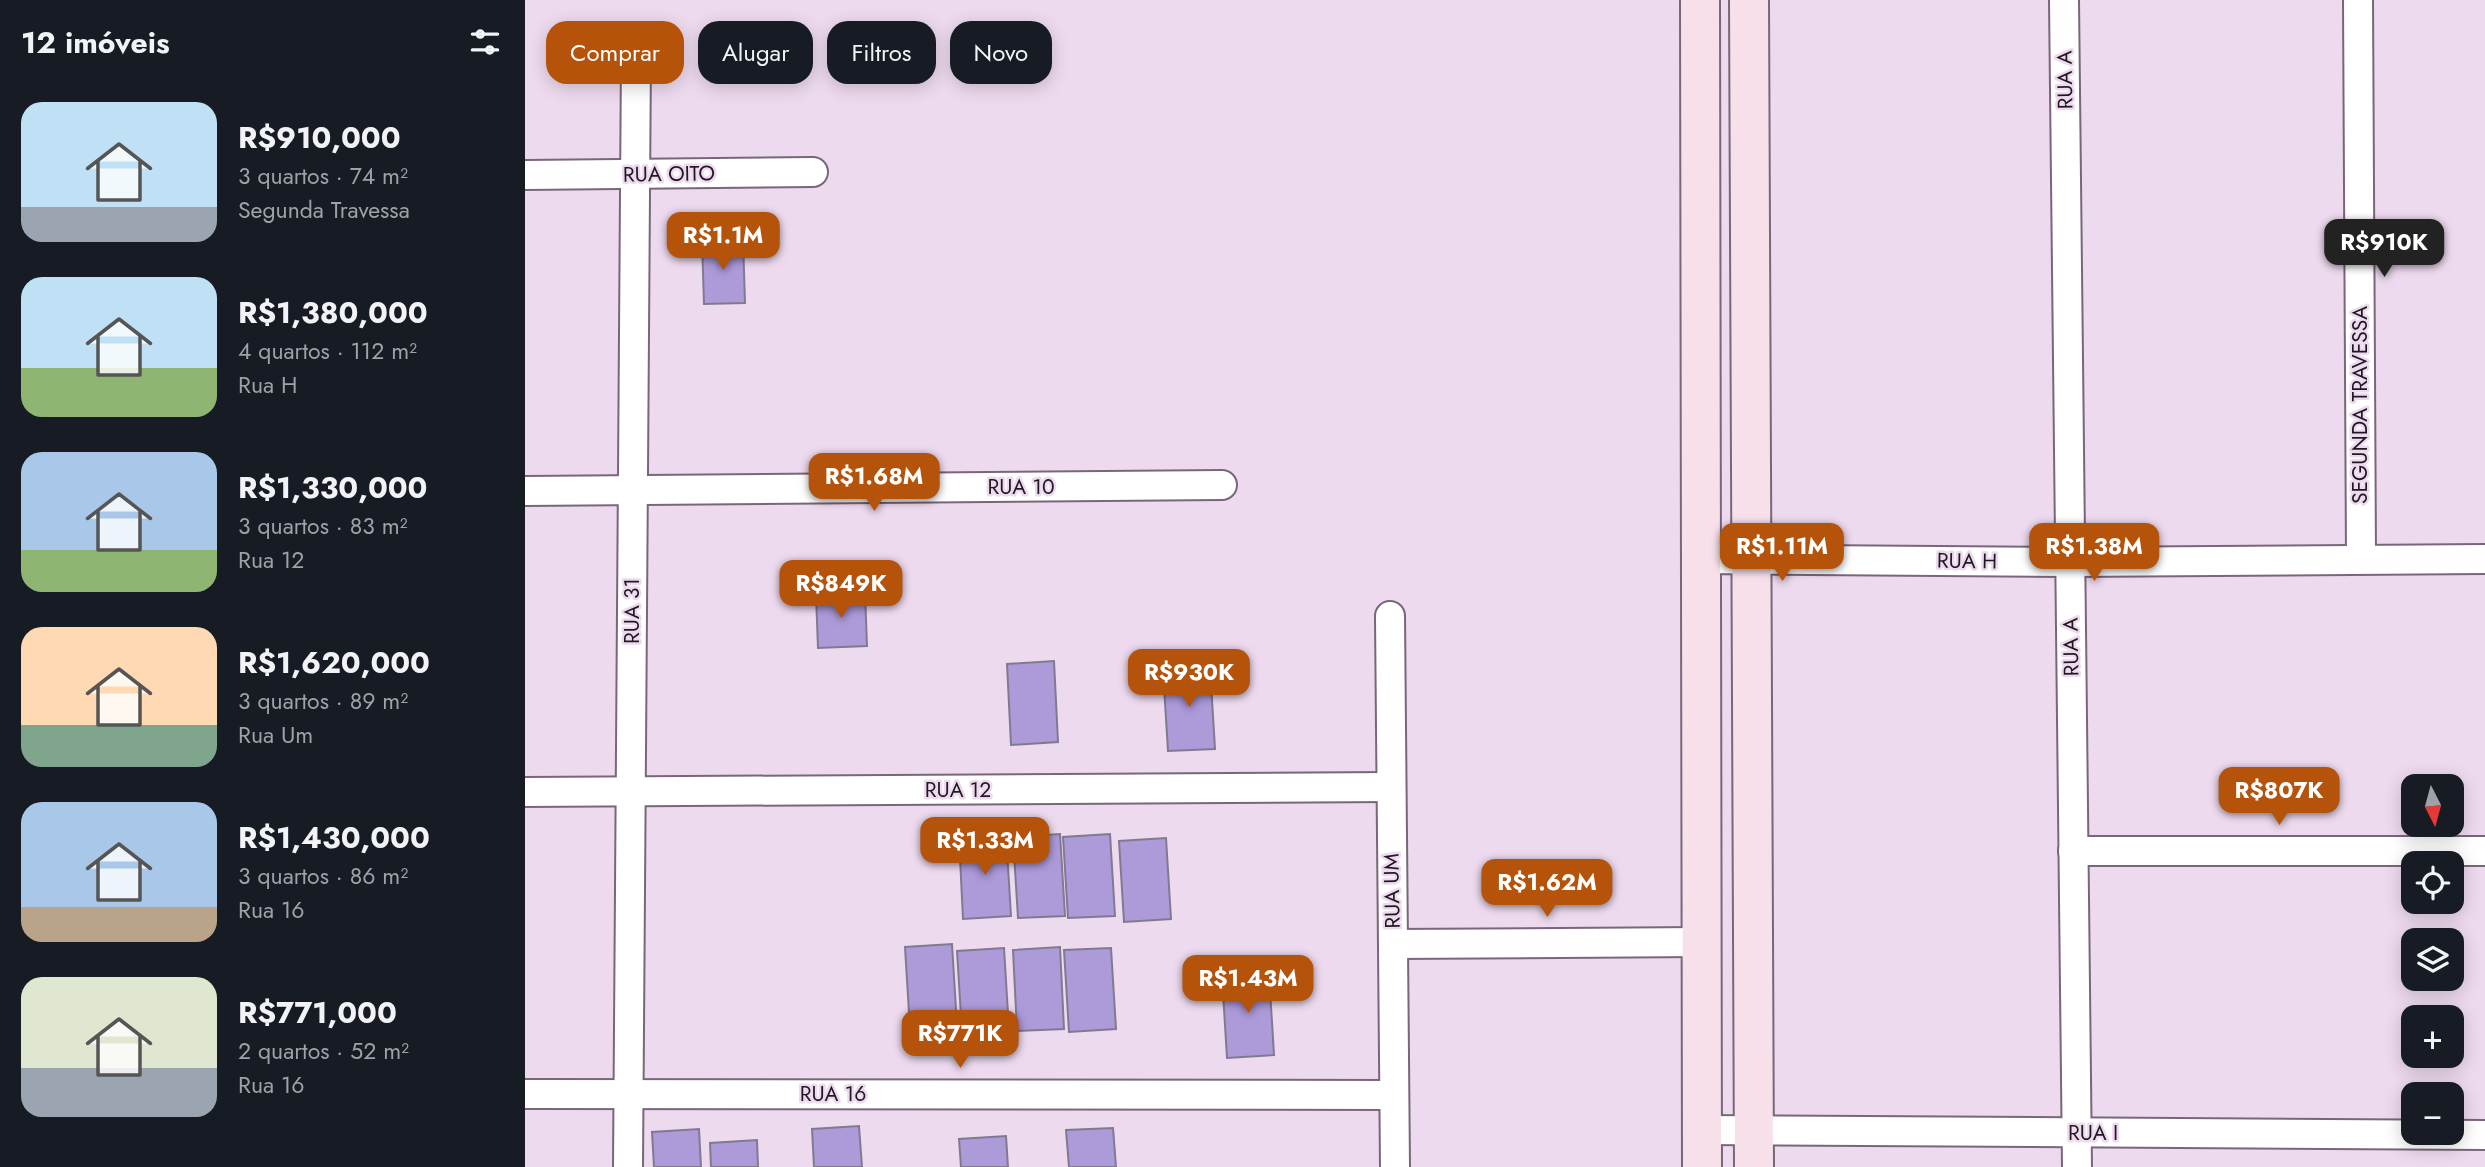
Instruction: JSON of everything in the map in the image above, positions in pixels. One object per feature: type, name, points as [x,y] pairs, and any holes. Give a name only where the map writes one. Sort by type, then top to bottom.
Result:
[{"type":"street","points":[[1700,0],[1702,1149]]},
{"type":"street","points":[[1749,0],[1754,1149]]},
{"type":"street","name":"RUA A","points":[[2064,0],[2077,1167]]},
{"type":"street","name":"SEGUNDA TRAVESSA","points":[[2358,0],[2361,558]]},
{"type":"street","name":"RUA 31","points":[[628,1167],[636,84]]},
{"type":"street","name":"RUA OITO","points":[[525,175],[813,173]]},
{"type":"street","name":"RUA 10","points":[[525,491],[1222,485]]},
{"type":"street","name":"RUA H","points":[[1701,559],[2070,562],[2485,559]]},
{"type":"street","name":"RUA UM","points":[[1390,616],[1395,1167]]},
{"type":"street","name":"RUA 12","points":[[525,792],[1391,787]]},
{"type":"street","points":[[2073,851],[2485,851]]},
{"type":"street","points":[[1393,944],[1702,942]]},
{"type":"street","name":"RUA 16","points":[[525,1094],[1394,1095]]},
{"type":"street","name":"RUA I","points":[[1702,1149],[1754,1149],[2077,1132],[2485,1135]]},
{"type":"building","points":[[743,240],[745,303],[704,304],[702,241]]},
{"type":"building","points":[[865,592],[867,646],[818,648],[816,594]]},
{"type":"building","points":[[1054,661],[1058,742],[1011,745],[1007,664]]},
{"type":"building","points":[[1210,667],[1215,749],[1168,751],[1163,670]]},
{"type":"building","points":[[1006,834],[1011,916],[963,919],[959,837]]},
{"type":"building","points":[[1060,834],[1065,916],[1018,918],[1013,837]]},
{"type":"building","points":[[1110,834],[1115,916],[1068,918],[1063,837]]},
{"type":"building","points":[[1166,838],[1171,919],[1124,922],[1119,841]]},
{"type":"building","points":[[952,944],[957,1026],[910,1029],[905,947]]},
{"type":"building","points":[[1060,947],[1064,1029],[1017,1031],[1013,950]]},
{"type":"building","points":[[1004,948],[1009,1030],[962,1032],[957,951]]},
{"type":"building","points":[[1111,948],[1116,1029],[1069,1032],[1064,950]]},
{"type":"building","points":[[1269,973],[1274,1055],[1227,1058],[1222,976]]},
{"type":"building","points":[[859,1126],[862,1167],[814,1167],[812,1129]]},
{"type":"building","points":[[1113,1128],[1116,1167],[1069,1167],[1066,1130]]},
{"type":"building","points":[[699,1129],[701,1167],[654,1167],[652,1132]]},
{"type":"building","points":[[1006,1136],[1008,1167],[961,1167],[959,1139]]},
{"type":"building","points":[[757,1140],[758,1167],[711,1167],[710,1143]]}]
